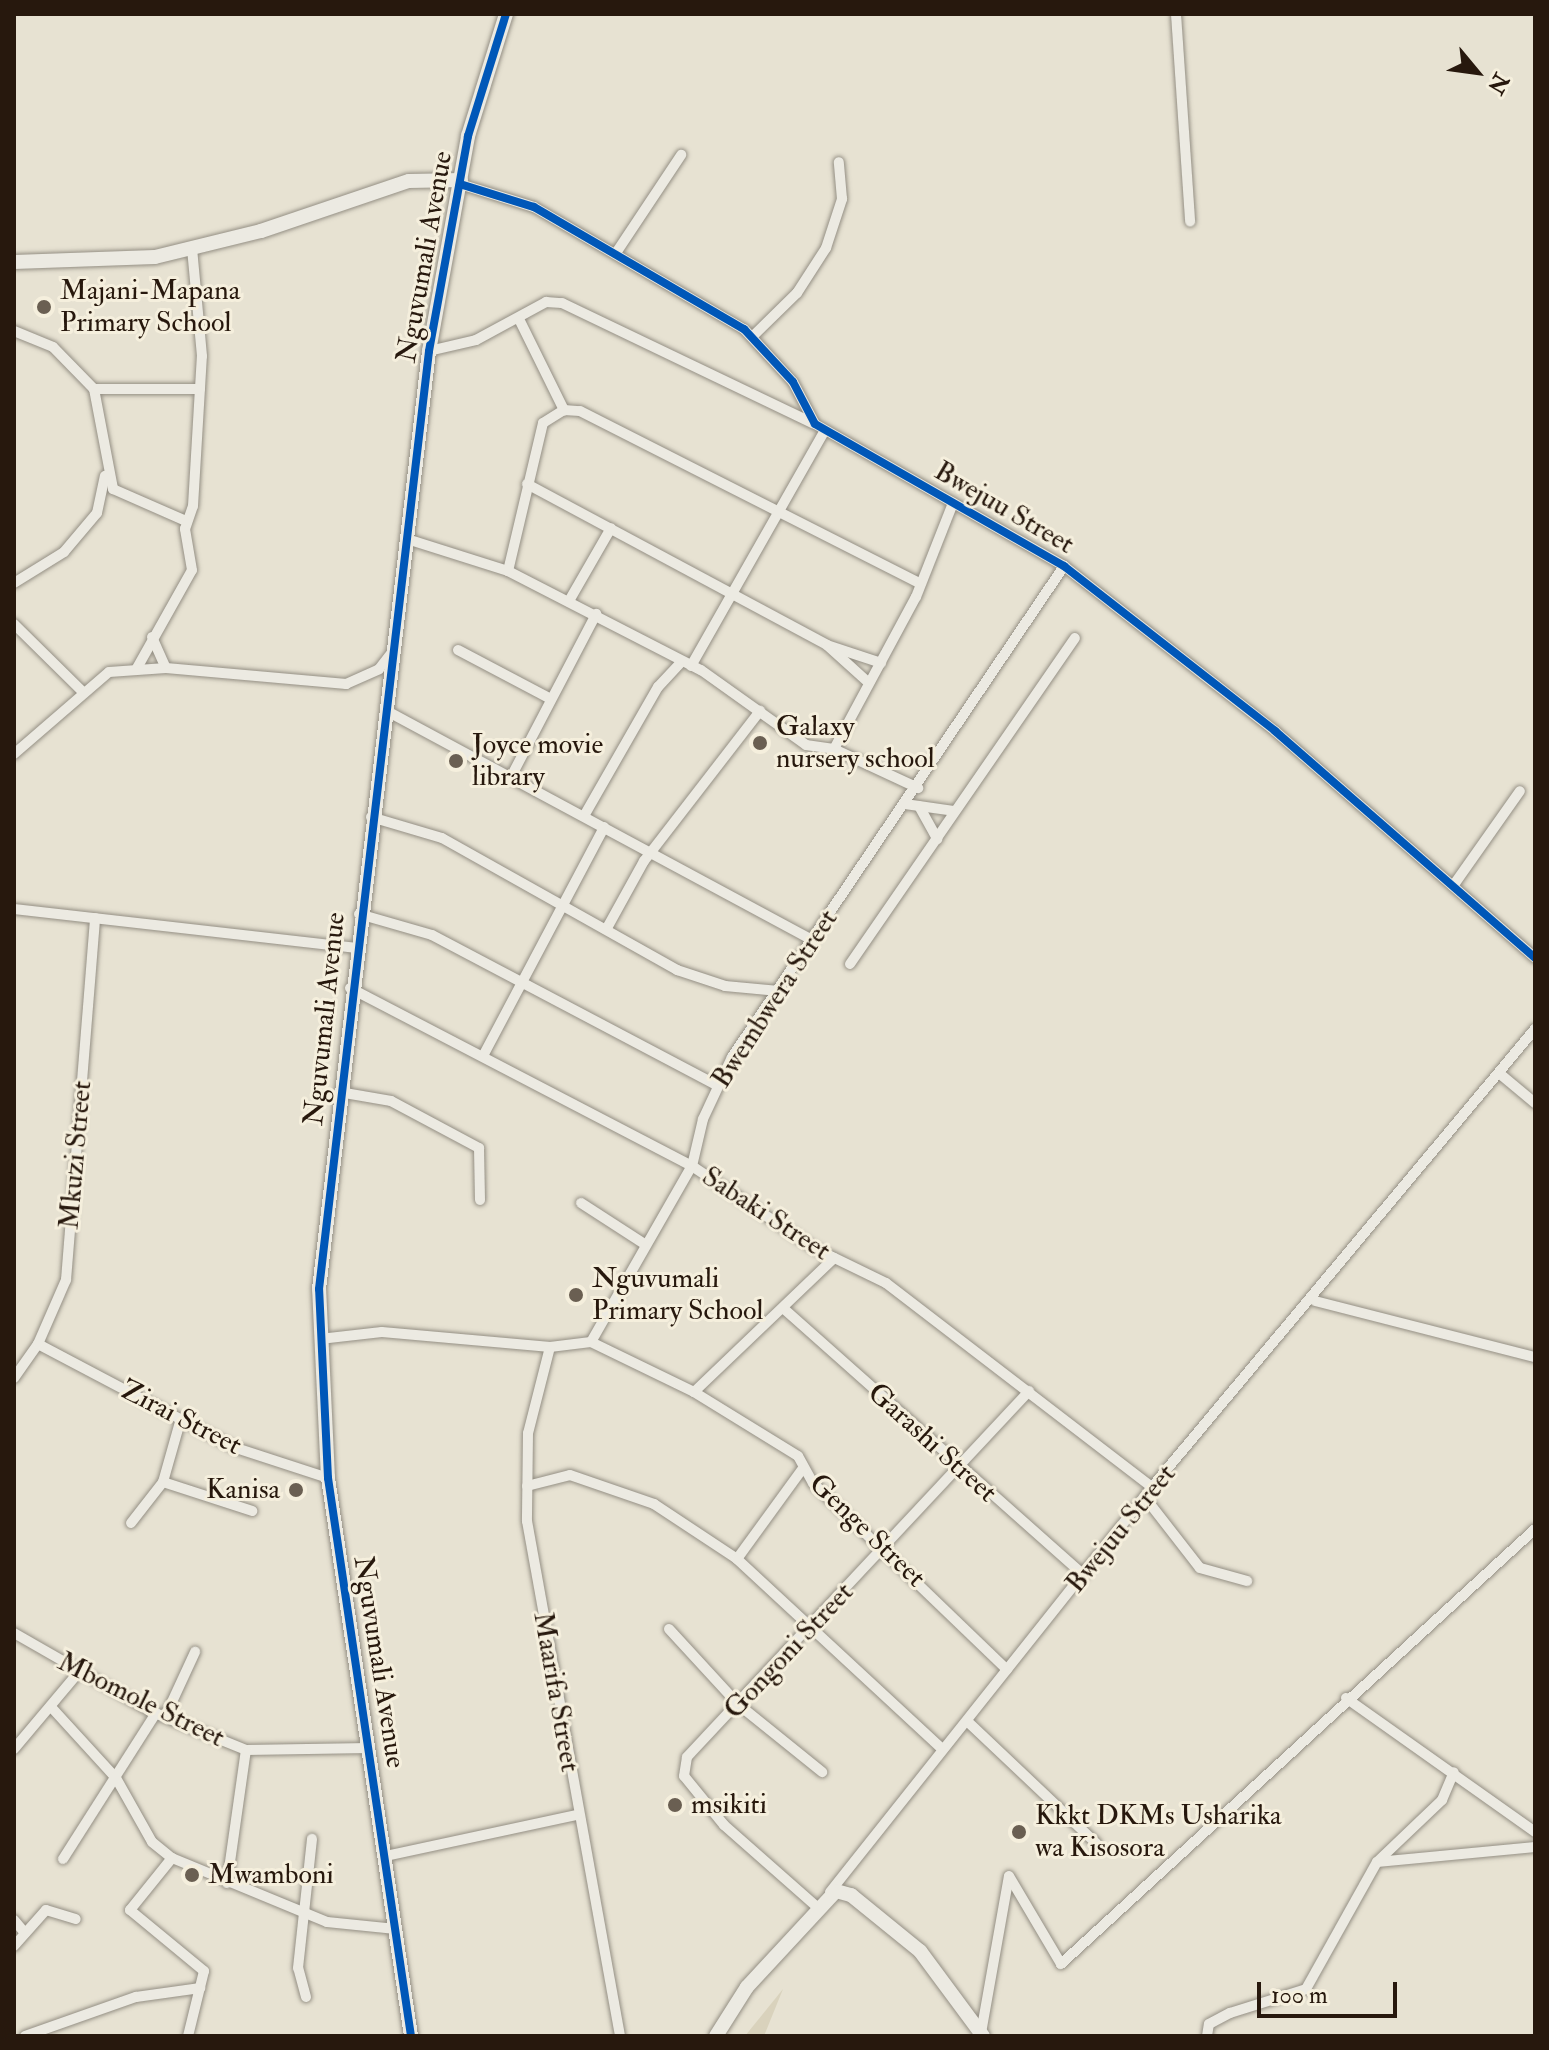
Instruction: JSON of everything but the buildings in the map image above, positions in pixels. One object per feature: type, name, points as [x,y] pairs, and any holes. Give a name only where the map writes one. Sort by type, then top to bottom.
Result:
[{"type":"street","points":[[1176,14],[1190,222]]},
{"type":"street","name":"Nguvumali Avenue","points":[[411,2036],[396,1929],[390,1855],[369,1748],[328,1478],[320,1339],[350,988],[429,351],[460,182],[501,18]]},
{"type":"street","points":[[616,253],[681,155]]},
{"type":"street","points":[[752,337],[797,293],[826,248],[842,199],[839,162]]},
{"type":"street","points":[[14,262],[155,257],[409,181],[460,182],[534,207],[616,253],[752,337],[793,382],[820,427],[780,512],[733,592],[687,663],[658,687],[584,816]]},
{"type":"street","points":[[137,668],[192,570],[186,521],[200,389],[192,248]]},
{"type":"street","name":"Bwejuu Street","points":[[429,351],[519,319],[546,302],[580,307],[820,427],[1064,566],[1275,731],[1535,958]]},
{"type":"street","points":[[519,319],[564,410]]},
{"type":"street","points":[[14,331],[53,347],[94,389],[105,476],[97,513],[64,552],[14,583]]},
{"type":"street","points":[[94,389],[200,389]]},
{"type":"street","points":[[508,571],[543,423],[564,410],[580,411],[921,584]]},
{"type":"street","points":[[105,476],[119,495],[186,521]]},
{"type":"street","points":[[527,484],[827,645],[881,663]]},
{"type":"street","points":[[834,749],[921,584],[953,503]]},
{"type":"street","points":[[569,601],[611,528]]},
{"type":"street","points":[[407,539],[508,571],[687,663],[806,745],[834,749],[918,788]]},
{"type":"street","name":"Bwembwera Street","points":[[591,1342],[692,1166],[716,1085],[1064,566]]},
{"type":"street","points":[[512,775],[596,614]]},
{"type":"street","points":[[14,624],[81,690]]},
{"type":"street","points":[[152,637],[166,668]]},
{"type":"street","points":[[850,964],[1075,638]]},
{"type":"street","points":[[827,645],[869,683]]},
{"type":"street","points":[[458,650],[551,699]]},
{"type":"street","points":[[14,754],[81,690],[109,672],[166,668],[346,684],[370,675],[393,651]]},
{"type":"street","points":[[385,710],[512,775],[813,940]]},
{"type":"street","points":[[607,928],[655,852],[760,711]]},
{"type":"street","points":[[1453,886],[1520,791]]},
{"type":"street","points":[[905,804],[954,811]]},
{"type":"street","points":[[919,806],[937,839]]},
{"type":"street","points":[[371,817],[442,838],[677,970],[725,986],[779,991]]},
{"type":"street","points":[[483,1056],[521,980],[566,908],[604,827]]},
{"type":"street","points":[[14,909],[355,948]]},
{"type":"street","points":[[359,914],[432,935],[716,1085]]},
{"type":"street","name":"Mkuzi Street","points":[[14,1378],[38,1344],[66,1280],[95,918]]},
{"type":"street","name":"Sabaki Street","points":[[350,988],[692,1166],[834,1258],[886,1283],[1152,1487]]},
{"type":"street","name":"Bwejuu Street","points":[[716,2036],[942,1749],[1147,1500],[1152,1487],[1315,1301],[1535,1029]]},
{"type":"street","points":[[1499,1073],[1535,1103]]},
{"type":"street","points":[[339,1092],[391,1101],[479,1148],[480,1200]]},
{"type":"street","points":[[581,1203],[646,1245]]},
{"type":"street","points":[[694,1392],[834,1258]]},
{"type":"street","points":[[1315,1301],[1535,1357]]},
{"type":"street","name":"Garashi Street","points":[[783,1308],[957,1468],[1084,1575]]},
{"type":"street","points":[[320,1339],[382,1332],[550,1347],[591,1342]]},
{"type":"street","name":"Genge Street","points":[[591,1342],[694,1392],[786,1447],[803,1468],[1007,1670]]},
{"type":"street","name":"Zirai Street","points":[[38,1344],[180,1422],[297,1473],[328,1478]]},
{"type":"street","name":"Maarifa Street","points":[[550,1347],[528,1433],[527,1521],[577,1815],[620,2036]]},
{"type":"street","name":"Gongoni Street","points":[[817,1907],[724,1825],[684,1776],[687,1757],[812,1631],[884,1547],[1029,1391]]},
{"type":"street","points":[[131,1523],[163,1482],[180,1422]]},
{"type":"street","points":[[737,1559],[803,1468]]},
{"type":"street","points":[[527,1486],[570,1475],[643,1499],[737,1559],[942,1749]]},
{"type":"street","points":[[163,1482],[252,1511]]},
{"type":"street","points":[[1147,1500],[1200,1568],[1247,1581]]},
{"type":"street","points":[[982,2035],[1009,1876],[1061,1964],[1346,1698],[1535,1529]]},
{"type":"street","points":[[669,1629],[739,1705],[822,1772]]},
{"type":"street","name":"Mbomole Street","points":[[14,1633],[78,1673],[161,1715],[246,1750],[369,1748]]},
{"type":"street","points":[[63,1859],[161,1715],[195,1652]]},
{"type":"street","points":[[14,1749],[52,1708],[78,1673]]},
{"type":"street","points":[[1346,1698],[1535,1832]]},
{"type":"street","points":[[52,1708],[116,1778],[145,1834],[172,1858],[307,1914],[396,1929]]},
{"type":"street","points":[[967,1721],[1096,1843]]},
{"type":"street","points":[[227,1883],[246,1750]]},
{"type":"street","points":[[1207,2036],[1209,2024],[1230,2013],[1306,1989],[1377,1862],[1442,1800],[1454,1772]]},
{"type":"street","points":[[390,1855],[577,1815]]},
{"type":"street","points":[[306,1997],[298,1968],[307,1914],[312,1839]]},
{"type":"street","points":[[1377,1862],[1535,1847]]},
{"type":"street","points":[[172,1858],[130,1910],[204,1971],[188,2036]]},
{"type":"street","points":[[830,1892],[851,1895],[920,1951],[982,2035]]},
{"type":"street","points":[[14,1946],[46,1910],[76,1919]]},
{"type":"street","points":[[14,1920],[25,1933]]},
{"type":"street","points":[[25,2036],[136,1997],[200,1988]]},
{"type":"shaded area","points":[[783,1989],[764,2036],[745,2036]]},
{"type":"cycle path","points":[[411,2036],[328,1478],[319,1289],[429,351],[468,136],[506,14]]},
{"type":"cycle path","points":[[460,184],[534,207],[744,329],[793,382],[815,424],[1064,566],[1275,731],[1535,958]]},
{"type":"place","name":"Majani-Mapana Primary School","points":[[44,307]]},
{"type":"place","name":"Galaxy nursery school","points":[[760,743]]},
{"type":"place","name":"Joyce movie library","points":[[456,761]]},
{"type":"place","name":"Nguvumali Primary School","points":[[576,1295]]},
{"type":"place","name":"Kanisa","points":[[296,1490]]},
{"type":"place","name":"msikiti","points":[[675,1805]]},
{"type":"place","name":"Kkkt DKMs Usharika wa Kisosora","points":[[1019,1832]]},
{"type":"place","name":"Mwamboni","points":[[192,1875]]}]
